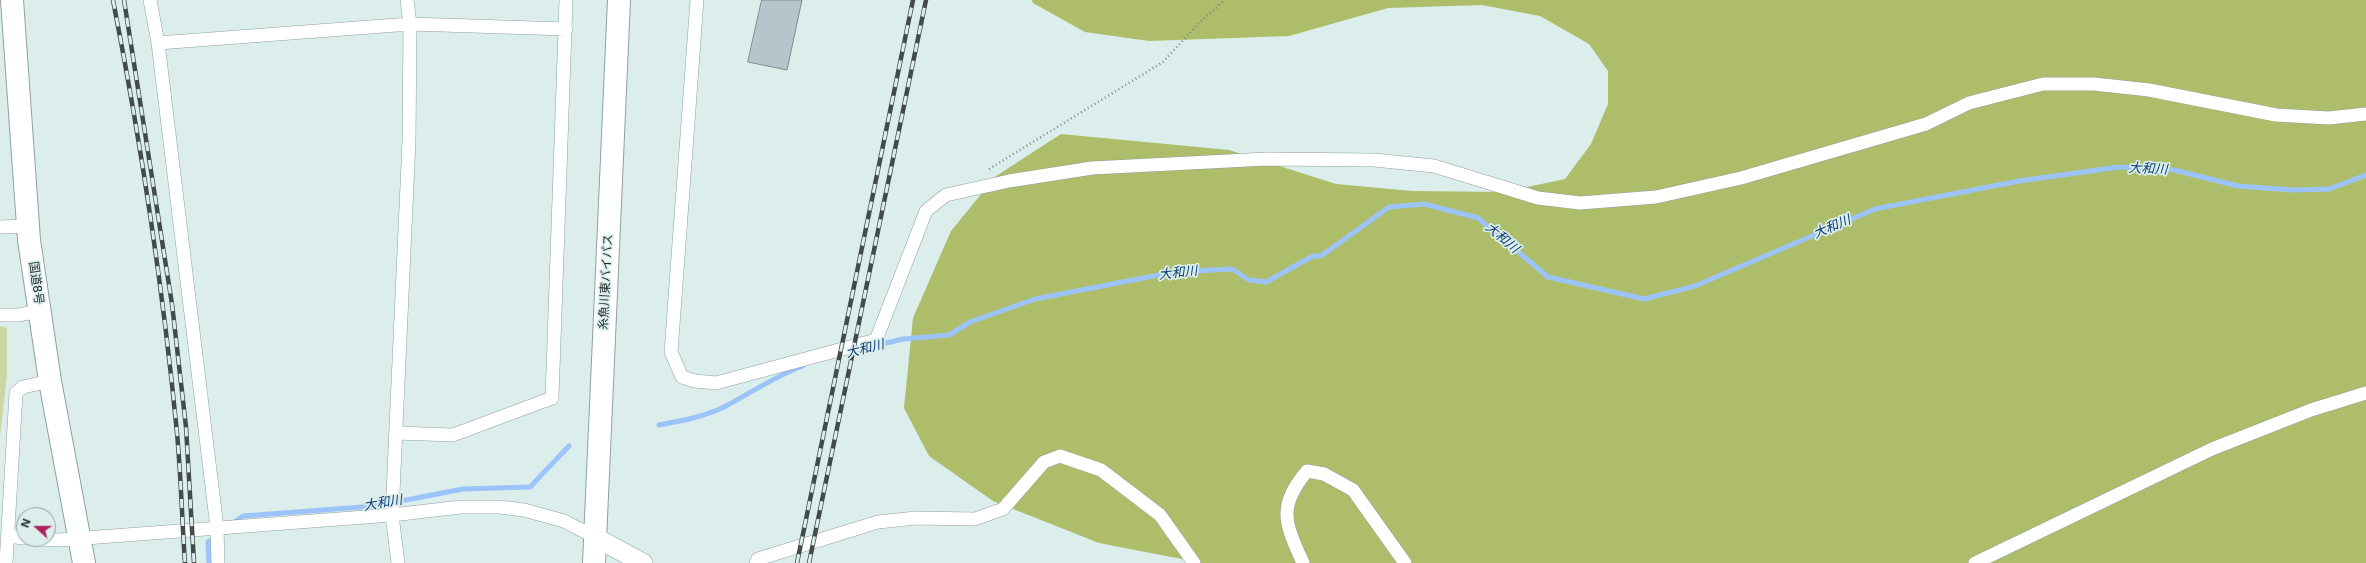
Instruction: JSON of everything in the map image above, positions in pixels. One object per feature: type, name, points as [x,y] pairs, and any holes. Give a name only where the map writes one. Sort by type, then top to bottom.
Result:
[{"type":"highway","name":"国道8号","points":[[12,0],[28,226],[50,381],[78,538],[84,563]]},
{"type":"highway","name":"糸魚川東バイパス","points":[[594,563],[619,0]]},
{"type":"street","points":[[150,0],[158,43],[217,528],[218,563]]},
{"type":"street","points":[[398,563],[392,515],[409,141],[410,24],[407,0]]},
{"type":"street","points":[[396,433],[453,435],[552,398],[566,0]]},
{"type":"street","points":[[697,0],[671,352],[682,377],[696,382],[716,383],[876,340],[926,211],[946,195],[1009,181],[1092,168],[1267,160],[1374,160],[1434,166],[1538,198],[1580,203],[1656,198],[1742,178],[1926,124],[1969,103],[2043,84],[2094,84],[2149,90],[2276,115],[2329,118],[2366,114]]},
{"type":"street","points":[[158,43],[410,24],[566,29]]},
{"type":"street","points":[[0,226],[28,226]]},
{"type":"street","points":[[0,315],[18,315],[40,311]]},
{"type":"street","points":[[6,563],[16,393],[23,387],[50,381]]},
{"type":"street","points":[[1975,563],[2212,449],[2311,410],[2366,393]]},
{"type":"street","points":[[756,563],[758,559],[878,522],[916,518],[975,519],[1003,509],[1044,462],[1060,456],[1100,470],[1160,515],[1194,563]]},
{"type":"street","points":[[1303,563],[1290,535],[1286,510],[1293,489],[1307,471],[1324,474],[1353,490],[1405,563]]},
{"type":"street","points":[[56,540],[392,515],[461,507],[499,507],[524,510],[564,521],[643,563]]},
{"type":"street","points":[[8,536],[16,537]]},
{"type":"path","points":[[987,170],[1163,62],[1200,22],[1225,0]]},
{"type":"green space","points":[[1032,0],[2366,0],[2366,563],[1202,563],[1099,543],[993,501],[929,456],[904,408],[913,318],[951,231],[996,176],[1061,134],[1229,150],[1336,184],[1412,191],[1504,192],[1565,179],[1591,144],[1608,104],[1608,71],[1589,44],[1540,16],[1482,5],[1388,8],[1289,36],[1149,41],[1085,32],[1033,3]]},
{"type":"green space","points":[[0,326],[7,328],[7,375],[0,437]]},
{"type":"building","points":[[762,0],[802,0],[787,70],[748,62]]},
{"type":"waterway","name":"大和川","points":[[874,346],[903,339],[949,335],[970,322],[1035,299],[1174,272],[1232,269],[1249,280],[1266,282],[1313,256],[1321,256],[1389,207],[1424,204],[1478,218],[1548,277],[1644,299],[1695,286],[1875,209],[2019,181],[2119,167],[2174,170],[2238,186],[2293,190],[2329,189],[2366,175]]},
{"type":"waterway","name":"大和川","points":[[659,425],[692,418],[724,407],[773,380],[803,366]]},
{"type":"waterway","name":"大和川","points":[[233,523],[243,516],[375,506],[463,489],[530,487],[569,446]]},
{"type":"waterway","name":"大和川","points":[[209,563],[208,542],[215,537]]},
{"type":"railway","points":[[113,0],[142,162],[165,324],[178,449],[185,563]]},
{"type":"railway","points":[[124,0],[172,304],[186,427],[194,563]]},
{"type":"railway","points":[[797,563],[913,0]]},
{"type":"railway","points":[[809,563],[926,0]]}]
